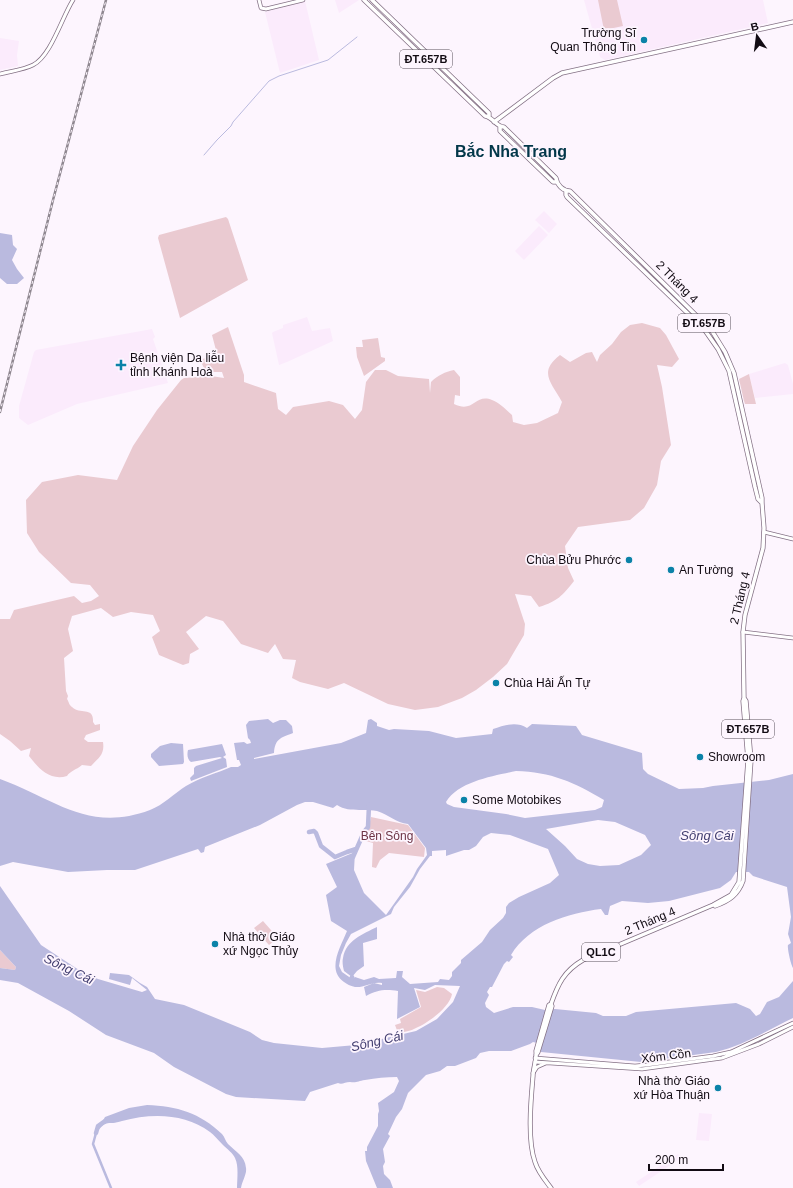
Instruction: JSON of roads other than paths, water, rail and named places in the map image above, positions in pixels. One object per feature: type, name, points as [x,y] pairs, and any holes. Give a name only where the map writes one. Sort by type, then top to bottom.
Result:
[{"type":"main road","name":"2 Tháng 4","points":[[364,0],[485,116],[489,116]]},
{"type":"main road","name":"2 Tháng 4","points":[[372,0],[489,113],[489,116],[494,122],[500,127],[504,127],[556,178],[557,182],[566,191],[566,195],[624,250],[711,338],[729,371],[758,499],[762,503]]},
{"type":"main road","points":[[494,122],[553,78],[562,73],[793,22]]},
{"type":"main road","name":"2 Tháng 4","points":[[535,1058],[550,1004],[556,989],[562,977],[578,963],[730,898],[737,888],[740,881],[750,760],[743,705],[743,633],[745,615],[763,548],[764,532],[761,491],[734,373],[723,347],[712,331],[694,312],[570,191],[566,191]]},
{"type":"main road","points":[[624,250],[628,248]]},
{"type":"main road","points":[[690,316],[694,312]]},
{"type":"main road","points":[[729,371],[734,373]]},
{"type":"main road","points":[[535,1058],[531,1133],[532,1150],[536,1166],[551,1188]]},
{"type":"street","points":[[0,74],[28,67],[35,64],[39,60],[53,42],[73,0]]},
{"type":"street","points":[[259,0],[261,8],[266,9],[303,0]]},
{"type":"street","points":[[764,532],[793,539]]},
{"type":"street","points":[[743,633],[793,638]]},
{"type":"street","name":"Xóm Cồn","points":[[758,1042],[793,1023]]},
{"type":"street","name":"Xóm Cồn","points":[[535,1058],[547,1063],[635,1068],[722,1055],[738,1050],[793,1027]]},
{"type":"street","name":"Xóm Cồn","points":[[535,1058],[635,1068]]},
{"type":"street","points":[[533,1075],[537,1067],[547,1063]]},
{"type":"water","points":[[0,233],[12,235],[13,245],[17,249],[12,260],[24,278],[17,284],[7,284],[0,278]]},
{"type":"water","name":"Sông Cái","points":[[268,719],[273,723],[280,720],[286,720],[292,726],[293,733],[285,736],[277,742],[274,753],[254,759],[341,743],[366,733],[368,720],[371,719],[377,723],[377,726],[389,730],[429,731],[456,738],[492,734],[493,729],[510,724],[527,728],[532,724],[576,726],[582,735],[642,753],[643,769],[648,774],[679,789],[703,788],[769,780],[793,774],[793,968],[788,947],[791,943],[788,934],[791,917],[787,887],[753,876],[749,872],[736,872],[731,880],[720,888],[669,901],[648,903],[622,901],[610,906],[608,915],[605,915],[601,909],[563,917],[550,922],[528,936],[519,945],[511,955],[513,957],[509,962],[507,961],[504,964],[492,987],[490,987],[487,992],[489,995],[485,1003],[486,1007],[494,1013],[513,1007],[532,1007],[545,1010],[555,1009],[596,1013],[603,1016],[626,1016],[636,1012],[736,1003],[750,1009],[756,1016],[760,1014],[767,1002],[779,997],[793,981],[793,1018],[746,1042],[716,1052],[641,1062],[541,1052],[541,1044],[533,1042],[511,1051],[489,1051],[480,1053],[476,1058],[455,1066],[447,1066],[440,1071],[426,1075],[408,1093],[402,1109],[396,1117],[388,1134],[390,1136],[383,1149],[385,1162],[383,1166],[384,1174],[390,1180],[393,1188],[377,1188],[366,1161],[365,1151],[367,1151],[367,1147],[378,1126],[378,1103],[394,1092],[399,1081],[397,1077],[377,1078],[342,1084],[338,1083],[310,1092],[305,1101],[236,1097],[226,1094],[174,1067],[154,1053],[106,1035],[69,1011],[18,983],[0,980],[0,968],[15,970],[16,967],[0,950],[0,886],[41,945],[79,970],[98,979],[142,992],[147,990],[132,978],[130,985],[109,979],[110,973],[129,975],[147,987],[155,999],[184,1005],[250,1032],[262,1040],[274,1043],[322,1048],[356,1045],[416,1031],[437,1019],[453,1002],[460,986],[435,985],[425,990],[414,988],[420,1007],[397,1019],[398,991],[381,990],[366,996],[364,987],[373,983],[355,987],[344,982],[336,971],[336,958],[347,931],[331,921],[326,895],[337,887],[326,864],[355,852],[354,870],[364,893],[386,915],[427,855],[426,848],[408,824],[400,822],[381,812],[372,810],[351,810],[337,805],[333,808],[313,802],[305,802],[260,825],[205,847],[204,852],[201,853],[198,849],[135,870],[68,872],[13,862],[0,866],[0,779],[72,811],[90,816],[108,818],[128,816],[155,808],[197,780],[231,767],[238,767],[241,765],[239,760],[237,760],[234,743],[251,743],[248,738],[246,725],[249,721]],"holes":[[[516,771],[540,773],[572,783],[604,800],[602,807],[595,810],[525,818],[454,807],[446,802],[459,789],[468,784],[488,777]],[[598,820],[615,822],[645,835],[651,845],[641,855],[619,865],[600,866],[588,864],[577,859],[546,829]],[[491,833],[510,835],[548,849],[559,875],[550,883],[509,903],[506,907],[506,913],[503,918],[490,930],[482,942],[461,960],[461,963],[452,972],[452,976],[449,980],[440,979],[438,982],[410,984],[402,977],[403,971],[397,971],[396,978],[379,979],[374,977],[364,980],[355,977],[352,979],[342,972],[339,966],[341,955],[351,934],[391,914],[394,907],[410,887],[420,869],[430,856],[432,856],[432,851],[446,850],[446,856],[464,850],[469,850],[476,846],[483,837]]]},
{"type":"water","points":[[171,743],[183,744],[183,764],[159,766],[151,757],[151,754],[160,746]]},
{"type":"water","points":[[222,744],[226,755],[223,757],[226,759],[227,767],[191,781],[190,778],[194,774],[194,768],[196,766],[222,758],[220,757],[191,762],[187,753],[188,750]]},
{"type":"water","points":[[377,927],[377,939],[363,943],[364,966],[352,977],[344,971],[343,958],[345,952],[351,942],[356,938]]},
{"type":"water","points":[[147,1105],[168,1107],[188,1112],[205,1121],[222,1134],[227,1143],[240,1154],[244,1160],[246,1173],[241,1188],[237,1188],[238,1173],[233,1154],[210,1132],[190,1121],[168,1116],[133,1118],[108,1123],[100,1128],[96,1133],[105,1117],[129,1108]]},
{"type":"waterway","points":[[204,155],[269,81],[279,76],[328,60],[357,37]]},
{"type":"waterway","points":[[353,857],[364,832],[368,827],[369,805]]},
{"type":"waterway","points":[[309,832],[314,831],[321,846],[335,857],[356,849]]},
{"type":"waterway","points":[[350,982],[352,977]]},
{"type":"waterway","points":[[96,1133],[98,1126],[105,1121]]},
{"type":"waterway","points":[[96,1133],[93,1144],[111,1188]]},
{"type":"railway","points":[[0,412],[53,200],[106,0]]},
{"type":"place","name":"Trường Sĩ Quan Thông Tin","points":[[644,40]]},
{"type":"place","name":"Bệnh viện Da liễu tỉnh Khánh Hoà","points":[[121,365]]},
{"type":"place","name":"Chùa Bửu Phước","points":[[629,560]]},
{"type":"place","name":"An Tường","points":[[671,570]]},
{"type":"place","name":"Chùa Hải Ấn Tự","points":[[496,683]]},
{"type":"place","name":"Showroom","points":[[700,757]]},
{"type":"place","name":"Some Motobikes","points":[[464,800]]},
{"type":"place","name":"Nhà thờ Giáo xứ Ngọc Thủy","points":[[215,944]]},
{"type":"place","name":"Nhà thờ Giáo xứ Hòa Thuận","points":[[718,1088]]},
{"type":"district","name":"Bắc Nha Trang","points":[[511,151]]},
{"type":"park label","name":"Bên Sông","points":[[387,836]]}]
